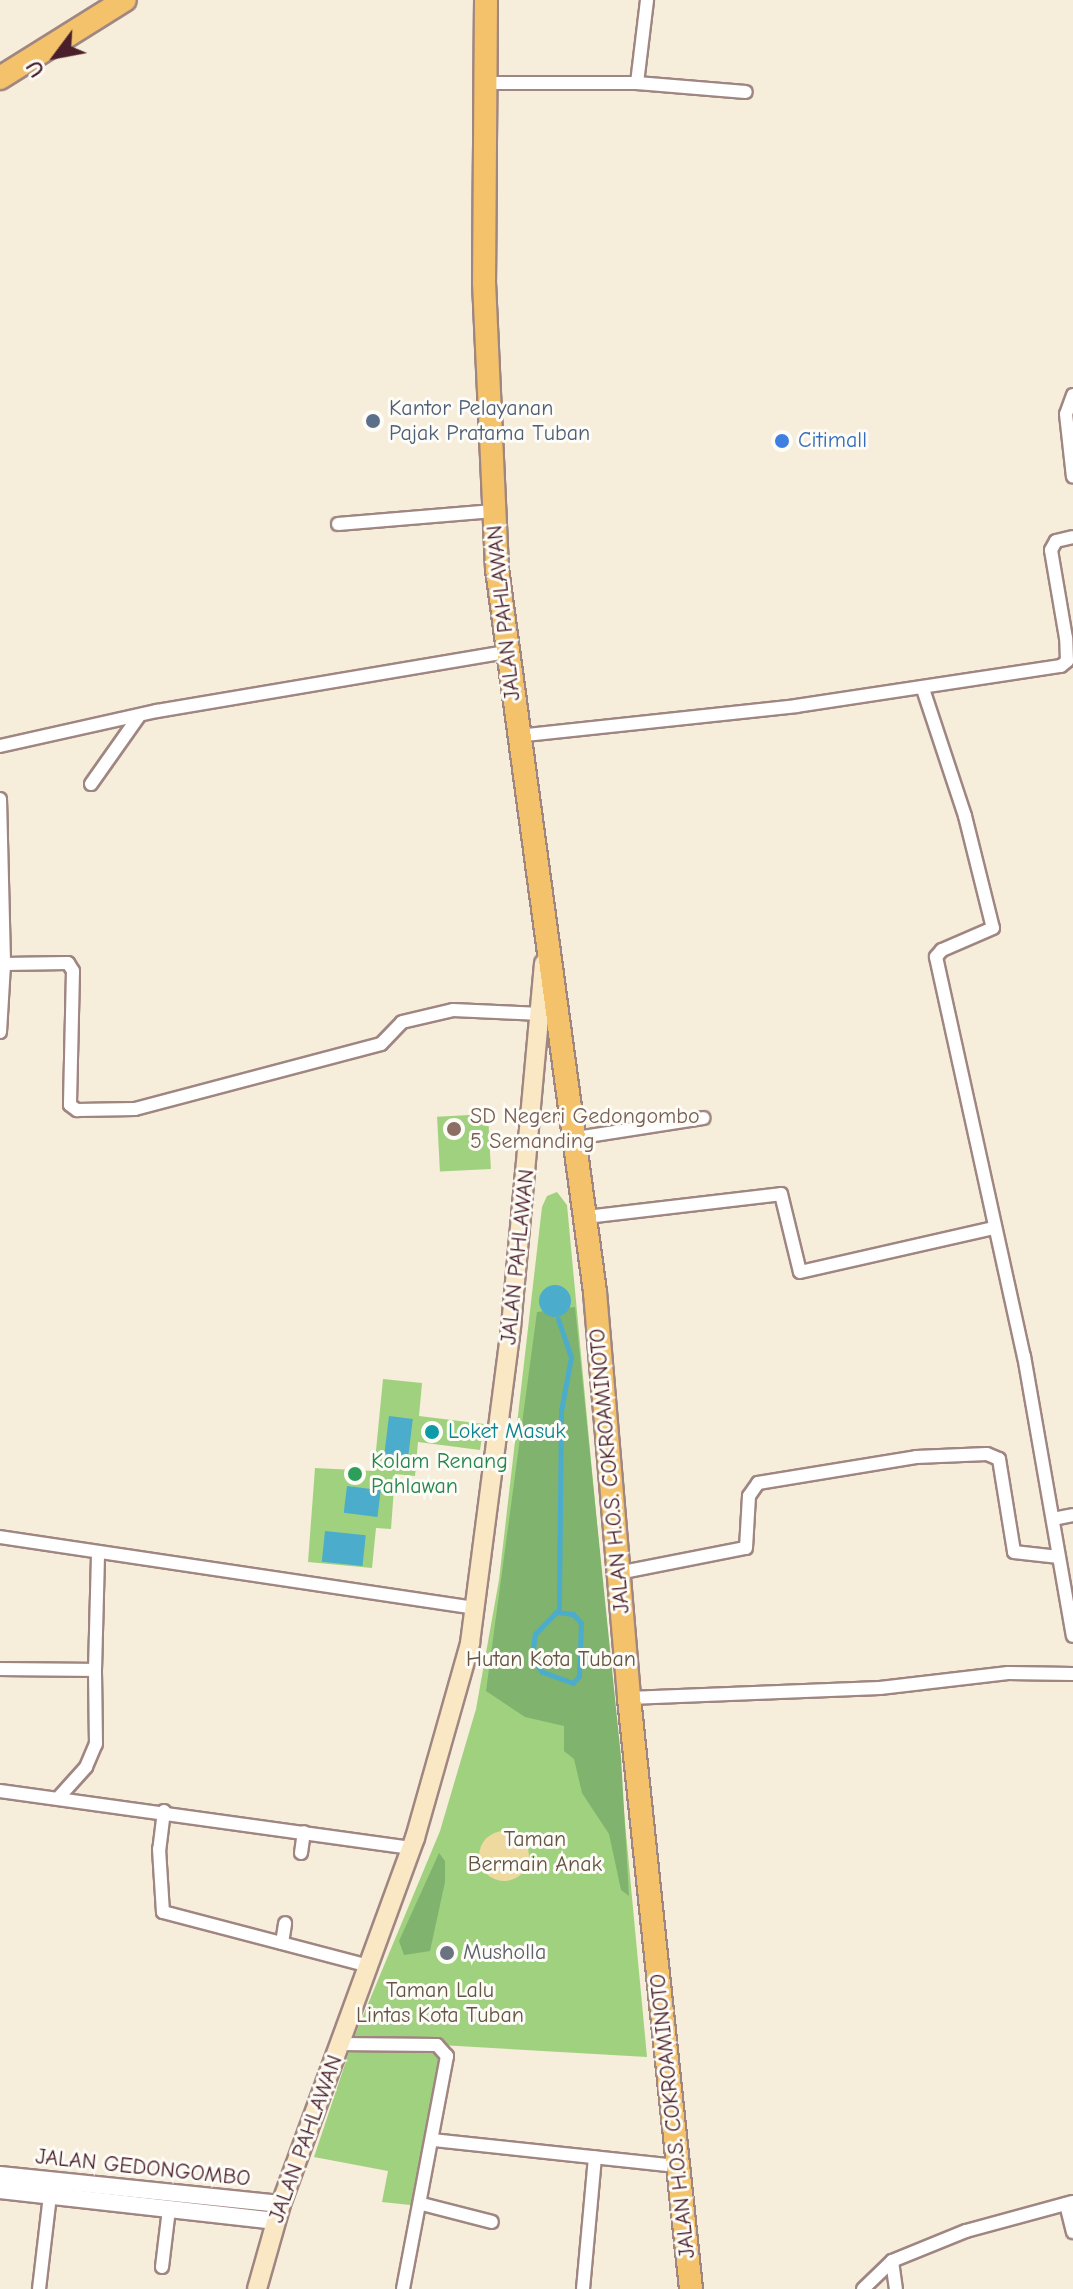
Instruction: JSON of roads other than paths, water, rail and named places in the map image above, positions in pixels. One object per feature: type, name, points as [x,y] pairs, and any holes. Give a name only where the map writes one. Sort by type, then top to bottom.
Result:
[{"type":"highway","points":[[0,78],[125,0]]},
{"type":"highway","name":"JALAN PAHLAWAN","points":[[486,0],[484,282],[493,511],[506,652],[544,941]]},
{"type":"highway","name":"JALAN H.O.S. COKROAMINOTO","points":[[544,941],[586,1217],[629,1698],[691,2289]]},
{"type":"main road","name":"JALAN PAHLAWAN","points":[[257,2289],[278,2212],[411,1848],[477,1608],[541,1014],[544,941]]},
{"type":"street","points":[[637,83],[647,0]]},
{"type":"street","points":[[485,83],[637,83],[746,92]]},
{"type":"street","points":[[1073,395],[1066,414],[1073,477]]},
{"type":"street","points":[[338,524],[493,511]]},
{"type":"street","points":[[517,736],[923,689],[1057,668],[1067,661],[1051,550],[1056,541],[1073,537]]},
{"type":"street","points":[[0,746],[139,716],[506,652]]},
{"type":"street","points":[[923,689],[965,816],[993,928],[938,951],[936,957],[993,1228],[1024,1356],[1073,1636]]},
{"type":"street","points":[[91,784],[139,716]]},
{"type":"street","points":[[0,799],[4,964],[0,1032]]},
{"type":"street","points":[[4,964],[65,962],[72,968],[69,1101],[77,1110],[150,1106],[381,1044],[397,1023],[453,1010],[541,1014]]},
{"type":"street","points":[[576,1138],[703,1118]]},
{"type":"street","points":[[586,1217],[780,1193],[800,1272],[993,1228]]},
{"type":"street","points":[[618,1573],[744,1549],[750,1490],[758,1483],[916,1457],[987,1454],[999,1459],[1014,1552],[1059,1557]]},
{"type":"street","points":[[1053,1519],[1073,1515]]},
{"type":"street","points":[[0,1537],[477,1608]]},
{"type":"street","points":[[60,1796],[86,1767],[96,1744],[98,1552]]},
{"type":"street","points":[[0,1669],[95,1670]]},
{"type":"street","points":[[629,1698],[880,1688],[1008,1673],[1073,1674]]},
{"type":"street","points":[[0,1791],[60,1796],[411,1848]]},
{"type":"street","points":[[164,1811],[159,1849],[163,1912],[369,1966]]},
{"type":"street","points":[[301,1853],[304,1832]]},
{"type":"street","points":[[282,1943],[285,1923]]},
{"type":"street","points":[[339,2044],[441,2046],[446,2064],[422,2204],[403,2289]]},
{"type":"street","points":[[433,2140],[678,2166]]},
{"type":"street","points":[[583,2289],[595,2158]]},
{"type":"street","name":"JALAN GEDONGOMBO","points":[[0,2175],[278,2212]]},
{"type":"street","name":"JALAN GEDONGOMBO","points":[[0,2190],[169,2209],[278,2212]]},
{"type":"street","points":[[39,2289],[50,2196]]},
{"type":"street","points":[[863,2289],[892,2261],[966,2231],[1070,2203],[1073,2232]]},
{"type":"street","points":[[422,2204],[492,2222]]},
{"type":"street","points":[[162,2267],[169,2209]]},
{"type":"street","points":[[892,2261],[896,2289]]},
{"type":"water","points":[[555,1285],[566,1290],[571,1301],[566,1312],[555,1317],[544,1312],[539,1301],[544,1290]]},
{"type":"water","points":[[389,1416],[413,1419],[407,1468],[383,1465]]},
{"type":"water","points":[[347,1486],[381,1490],[377,1517],[344,1513]]},
{"type":"water","points":[[325,1531],[366,1535],[363,1566],[322,1562]]},
{"type":"waterway","points":[[558,1319],[571,1357],[561,1411],[559,1612]]},
{"type":"waterway","points":[[556,1612],[573,1614],[581,1623],[579,1676],[573,1683],[542,1672],[532,1657],[535,1634],[556,1612]]},
{"type":"place","name":"Kantor Pelayanan Pajak Pratama Tuban","points":[[373,421]]},
{"type":"place","name":"Citimall","points":[[782,441]]},
{"type":"place","name":"SD Negeri Gedongombo 5 Semanding","points":[[454,1129]]},
{"type":"place","name":"Loket Masuk","points":[[432,1432]]},
{"type":"place","name":"Kolam Renang Pahlawan","points":[[355,1474]]},
{"type":"place","name":"Musholla","points":[[447,1953]]},
{"type":"park label","name":"Hutan Kota Tuban","points":[[551,1660]]},
{"type":"park label","name":"Taman Bermain Anak","points":[[535,1852]]},
{"type":"park label","name":"Taman Lalu Lintas Kota Tuban","points":[[440,2002]]}]
